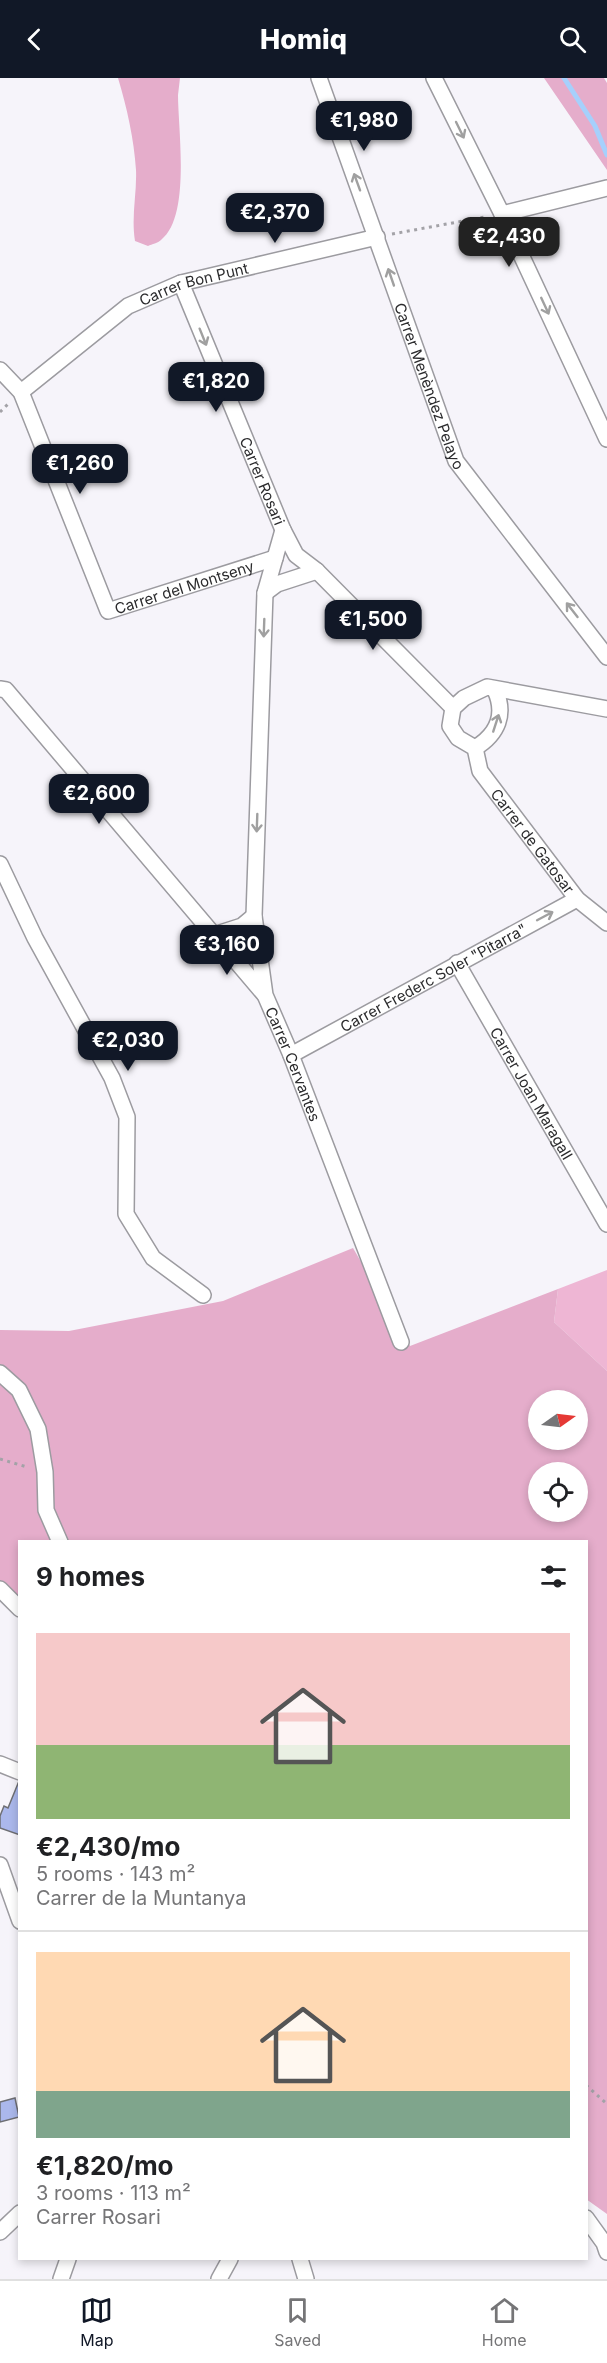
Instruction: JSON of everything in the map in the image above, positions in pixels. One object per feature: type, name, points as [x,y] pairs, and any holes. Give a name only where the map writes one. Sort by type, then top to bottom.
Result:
[{"type":"street","name":"Carrer Menèndez Pelayo","points":[[319,78],[456,461],[607,657]]},
{"type":"street","points":[[434,78],[502,214],[607,439]]},
{"type":"street","points":[[502,214],[607,188]]},
{"type":"street","name":"Carrer Bon Punt","points":[[21,392],[128,306],[181,283],[377,237]]},
{"type":"street","name":"Carrer Rosari","points":[[181,283],[283,531],[296,555],[317,571]]},
{"type":"street","name":"Carrer del Montseny","points":[[0,370],[21,392],[108,611],[275,558]]},
{"type":"street","name":"Carrer Cervantes","points":[[283,531],[265,593],[254,916],[265,995],[291,1055],[402,1342]]},
{"type":"street","points":[[265,593],[277,584],[317,571],[453,708]]},
{"type":"street","points":[[495,690],[501,703],[499,718],[490,739],[475,748],[458,738],[450,726],[453,708],[464,698],[487,687],[607,709]]},
{"type":"street","points":[[0,689],[6,690],[265,995]]},
{"type":"street","name":"Carrer de Gatosar","points":[[475,748],[480,771],[577,899],[607,923]]},
{"type":"street","points":[[0,864],[35,938],[112,1078],[127,1117],[126,1214],[153,1258],[203,1295]]},
{"type":"street","name":"Carrer Frederc Soler \"Pitarra\"","points":[[291,1055],[577,899]]},
{"type":"street","points":[[214,935],[242,926],[254,916]]},
{"type":"street","name":"Carrer Joan Maragall","points":[[457,963],[607,1224]]},
{"type":"street","points":[[0,1374],[19,1390],[38,1429],[45,1472],[46,1510],[59,1540]]},
{"type":"street","points":[[0,1589],[18,1607]]},
{"type":"street","points":[[0,1764],[18,1771]]},
{"type":"street","points":[[0,1865],[18,1915]]},
{"type":"street","points":[[0,2232],[18,2215]]},
{"type":"street","points":[[588,2221],[604,2243],[607,2252]]},
{"type":"street","points":[[61,2279],[68,2260]]},
{"type":"street","points":[[219,2279],[229,2260]]},
{"type":"street","points":[[300,2260],[306,2279]]},
{"type":"path","points":[[377,237],[502,214]]},
{"type":"path","points":[[0,1459],[45,1472]]},
{"type":"path","points":[[588,2087],[607,2104]]},
{"type":"shaded area","points":[[118,78],[180,78],[178,95],[181,150],[180,193],[170,229],[161,240],[148,246],[135,241],[135,158],[130,124]]},
{"type":"shaded area","points":[[544,78],[604,78],[607,83],[607,170]]},
{"type":"shaded area","points":[[353,1248],[410,1346],[558,1289],[554,1322],[607,1371],[607,2214],[588,2200],[588,1540],[18,1540],[18,1602],[0,1582],[0,1330],[69,1331],[223,1301]]},
{"type":"shaded area","points":[[607,1270],[607,1371],[554,1322],[558,1289]]},
{"type":"building","points":[[18,1783],[18,1834],[0,1828],[0,1816],[4,1806],[8,1808]]},
{"type":"building","points":[[15,2098],[18,2117],[0,2122],[0,2102]]},
{"type":"waterway","points":[[564,78],[595,126],[607,155]]}]
